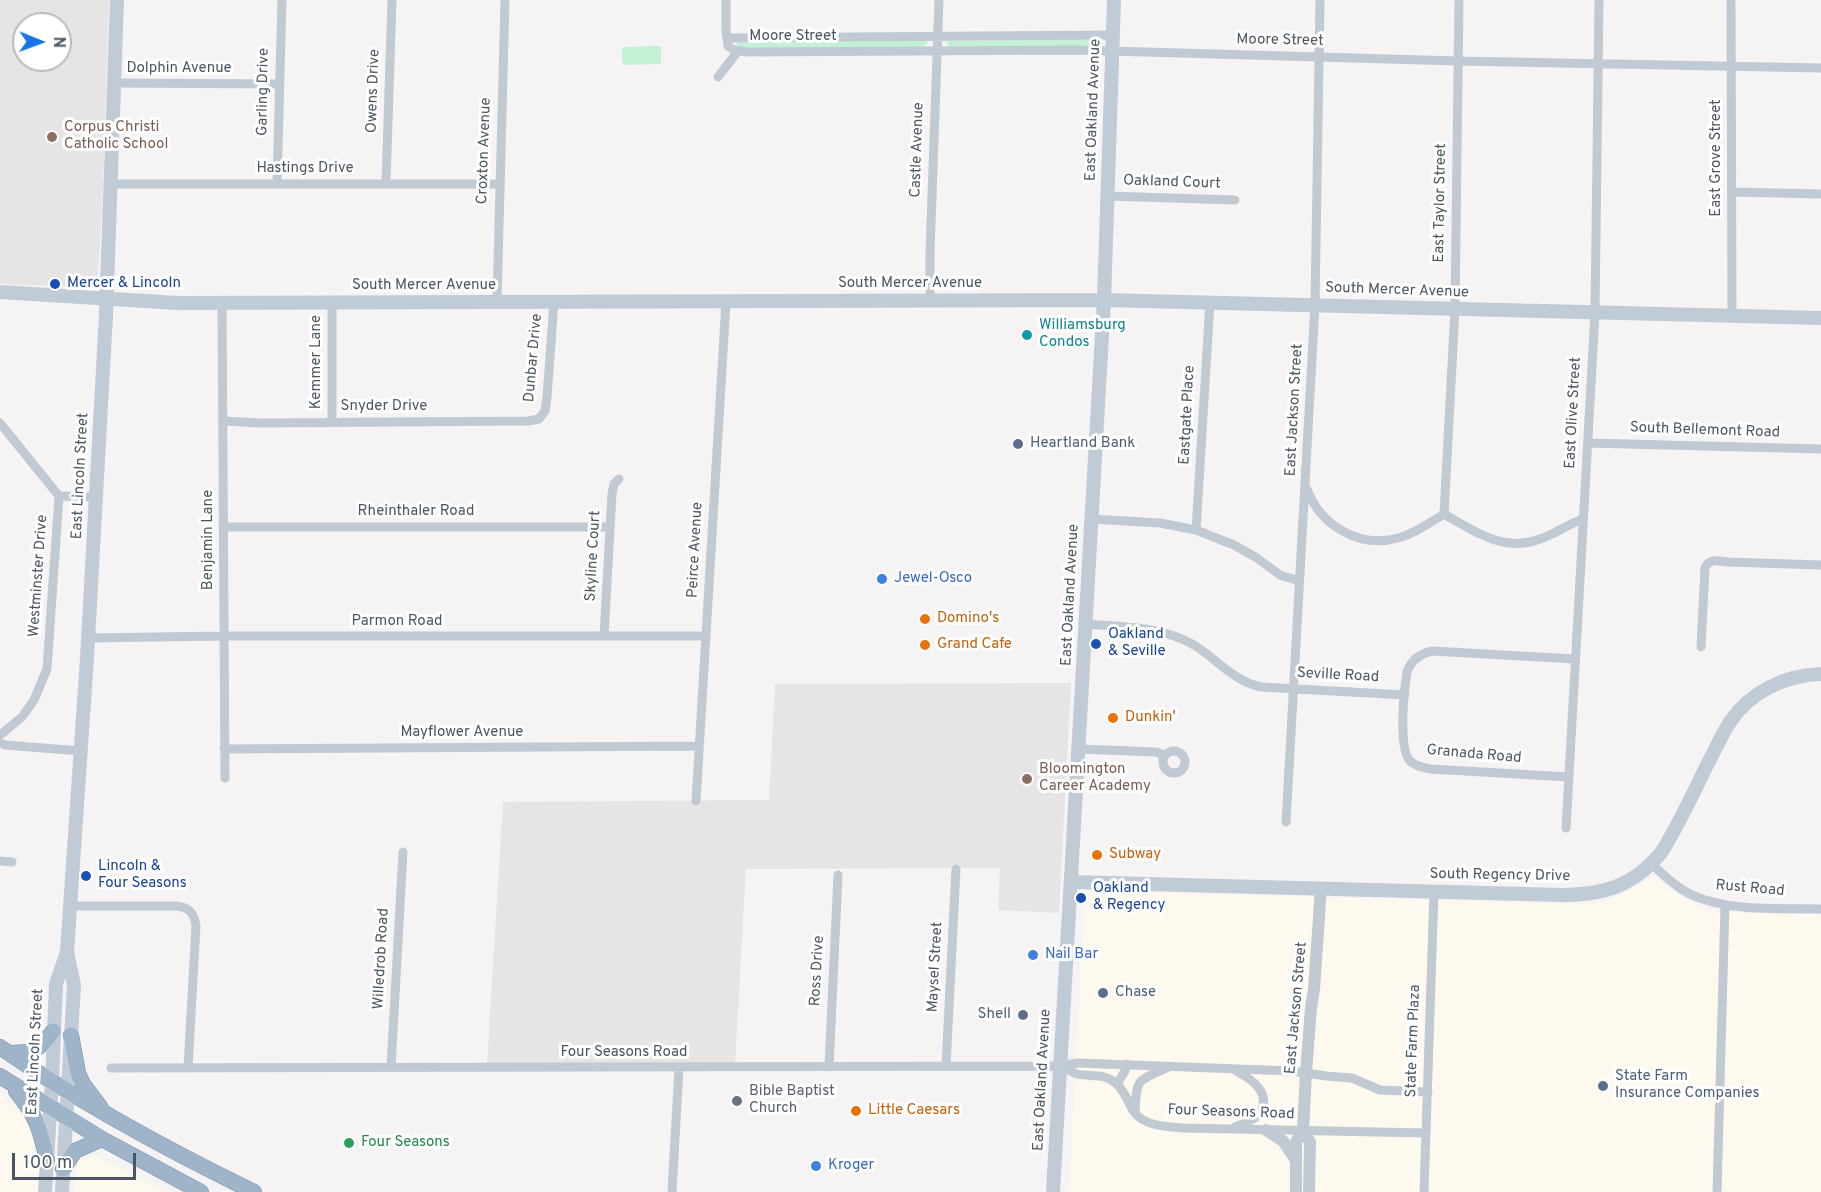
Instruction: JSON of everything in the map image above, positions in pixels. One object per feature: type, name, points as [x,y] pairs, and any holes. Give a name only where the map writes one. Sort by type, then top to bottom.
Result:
[{"type":"highway","points":[[4,1050],[26,1053],[35,1050],[46,1042],[54,1030]]},
{"type":"highway","points":[[71,1035],[75,1065],[83,1084],[107,1115]]},
{"type":"highway","points":[[4,1050],[107,1115],[202,1167],[254,1192]]},
{"type":"highway","points":[[4,1079],[102,1139],[201,1192]]},
{"type":"highway","points":[[4,1079],[35,1117],[47,1160]]},
{"type":"highway","points":[[63,1169],[75,1151],[102,1139]]},
{"type":"main road","name":"East Lincoln Street","points":[[45,1192],[56,984],[67,952],[72,906],[97,497],[107,299],[117,0]]},
{"type":"main road","name":"East Oakland Avenue","points":[[1053,1192],[1104,300],[1114,0]]},
{"type":"main road","name":"South Mercer Avenue","points":[[0,292],[177,303],[1104,300],[1821,318]]},
{"type":"main road","name":"South Regency Drive","points":[[1071,882],[1586,895],[1604,891],[1635,879],[1652,864],[1669,841],[1726,729],[1741,709],[1758,694],[1777,684],[1803,676],[1821,674]]},
{"type":"main road","name":"East Lincoln Street","points":[[62,1192],[74,985],[67,952]]},
{"type":"street","name":"Garling Drive","points":[[277,184],[282,0]]},
{"type":"street","name":"Owens Drive","points":[[387,183],[392,0]]},
{"type":"street","name":"Croxton Avenue","points":[[497,302],[505,0]]},
{"type":"street","points":[[718,77],[738,51],[728,46],[725,22],[726,0]]},
{"type":"street","name":"Castle Avenue","points":[[930,300],[939,0]]},
{"type":"street","name":"East Jackson Street","points":[[1286,822],[1315,305],[1320,0]]},
{"type":"street","name":"East Taylor Street","points":[[1444,514],[1455,309],[1459,0]]},
{"type":"street","name":"East Olive Street","points":[[1566,828],[1594,313],[1599,0]]},
{"type":"street","name":"East Grove Street","points":[[1731,0],[1732,316]]},
{"type":"street","name":"Moore Street","points":[[727,38],[1112,35]]},
{"type":"street","name":"Moore Street","points":[[738,51],[1112,51],[1821,68]]},
{"type":"street","name":"Dolphin Avenue","points":[[114,83],[279,84]]},
{"type":"street","name":"Hastings Drive","points":[[110,184],[499,184]]},
{"type":"street","points":[[1732,192],[1821,194]]},
{"type":"street","name":"Oakland Court","points":[[1107,196],[1235,200]]},
{"type":"street","name":"Kemmer Lane","points":[[332,302],[332,422]]},
{"type":"street","name":"Dunbar Drive","points":[[543,416],[547,397],[554,302]]},
{"type":"street","name":"Peirce Avenue","points":[[696,801],[726,302]]},
{"type":"street","name":"Eastgate Place","points":[[1196,530],[1210,302]]},
{"type":"street","name":"Benjamin Lane","points":[[222,303],[225,778]]},
{"type":"street","name":"Snyder Drive","points":[[223,421],[261,423],[528,421],[543,416]]},
{"type":"street","name":"Westminster Drive","points":[[0,423],[58,496],[47,669],[34,700],[22,717],[0,735]]},
{"type":"street","name":"South Bellemont Road","points":[[1588,443],[1821,449]]},
{"type":"street","name":"Skyline Court","points":[[604,636],[612,494],[614,484],[619,479]]},
{"type":"street","points":[[1306,486],[1316,507],[1326,519],[1346,534],[1363,539],[1396,539],[1444,514],[1487,538],[1512,544],[1540,540],[1572,522],[1583,519]]},
{"type":"street","points":[[58,496],[97,497]]},
{"type":"street","points":[[1091,519],[1160,523],[1196,530],[1234,545],[1280,575],[1299,582]]},
{"type":"street","name":"Rheinthaler Road","points":[[223,527],[610,527]]},
{"type":"street","points":[[1701,647],[1707,563],[1715,560],[1821,565]]},
{"type":"street","name":"Seville Road","points":[[1085,624],[1155,630],[1176,636],[1193,645],[1236,678],[1248,684],[1267,688],[1405,695]]},
{"type":"street","name":"Parmon Road","points":[[88,638],[706,636]]},
{"type":"street","points":[[1405,695],[1406,677],[1410,664],[1427,652],[1575,659]]},
{"type":"street","name":"Granada Road","points":[[1405,695],[1402,740],[1404,752],[1411,762],[1431,769],[1568,777]]},
{"type":"street","points":[[0,743],[81,751]]},
{"type":"street","name":"Mayflower Avenue","points":[[224,749],[699,746]]},
{"type":"street","points":[[1078,749],[1156,752],[1164,756]]},
{"type":"street","name":"Willedrob Road","points":[[391,1067],[403,852]]},
{"type":"street","points":[[0,861],[12,862]]},
{"type":"street","name":"Rust Road","points":[[1652,864],[1681,889],[1704,900],[1725,905],[1821,909]]},
{"type":"street","name":"Maysel Street","points":[[946,1066],[956,870]]},
{"type":"street","name":"Ross Drive","points":[[829,1067],[838,875]]},
{"type":"street","name":"East Jackson Street","points":[[1296,1192],[1296,1142],[1303,1130],[1321,888]]},
{"type":"street","name":"State Farm Plaza","points":[[1424,1192],[1434,892]]},
{"type":"street","points":[[1717,1192],[1725,905]]},
{"type":"street","points":[[72,906],[176,906],[188,908],[194,915],[196,926],[188,1068]]},
{"type":"street","name":"Four Seasons Road","points":[[111,1068],[679,1068],[1060,1066],[1078,1063],[1292,1071],[1352,1078],[1380,1090],[1428,1092]]},
{"type":"street","points":[[1127,1064],[1117,1084],[1135,1112]]},
{"type":"street","name":"Four Seasons Road","points":[[1060,1066],[1078,1074],[1105,1077],[1117,1084]]},
{"type":"street","points":[[1135,1112],[1135,1094],[1139,1083],[1169,1067]]},
{"type":"street","points":[[672,1192],[679,1068]]},
{"type":"street","points":[[1230,1129],[1256,1117],[1263,1100],[1258,1085],[1232,1069]]},
{"type":"street","name":"Four Seasons Road","points":[[1135,1112],[1143,1121],[1156,1125],[1230,1129],[1426,1133]]},
{"type":"street","points":[[1266,1130],[1288,1146],[1297,1163]]},
{"type":"street","name":"East Jackson Street","points":[[1303,1130],[1310,1142],[1308,1189]]},
{"type":"shaded area","name":"Corpus Christi Catholic School","points":[[0,0],[109,0],[98,274],[94,282],[85,287],[0,284]]},
{"type":"shaded area","points":[[1071,683],[1059,913],[998,910],[1000,868],[746,869],[735,1063],[487,1063],[503,802],[769,800],[775,684]]},
{"type":"shaded area","points":[[1653,876],[1695,904],[1717,912],[1821,915],[1821,1192],[1069,1192],[1085,891],[1582,904],[1597,903],[1621,895]]},
{"type":"shaded area","points":[[0,1092],[7,1096],[6,1101],[26,1118],[33,1133],[35,1161],[40,1161],[39,1192],[0,1192]]},
{"type":"shaded area","points":[[97,1156],[166,1192],[74,1192],[77,1166],[80,1160]]},
{"type":"green space","points":[[1099,39],[1097,46],[949,46],[947,43],[947,41]]},
{"type":"green space","points":[[737,41],[927,41],[928,43],[923,47],[740,49]]},
{"type":"green space","points":[[624,47],[661,47],[661,63],[659,64],[625,65],[622,62]]},
{"type":"place","name":"Corpus Christi Catholic School","points":[[52,137]]},
{"type":"place","name":"Mercer & Lincoln","points":[[55,284]]},
{"type":"place","name":"Williamsburg Condos","points":[[1027,335]]},
{"type":"place","name":"Heartland Bank","points":[[1018,444]]},
{"type":"place","name":"Jewel-Osco","points":[[882,579]]},
{"type":"place","name":"Domino's","points":[[925,619]]},
{"type":"place","name":"Oakland & Seville","points":[[1096,644]]},
{"type":"place","name":"Grand Cafe","points":[[925,645]]},
{"type":"place","name":"Dunkin'","points":[[1113,718]]},
{"type":"place","name":"Bloomington Career Academy","points":[[1027,779]]},
{"type":"place","name":"Subway","points":[[1097,855]]},
{"type":"place","name":"Lincoln & Four Seasons","points":[[86,876]]},
{"type":"place","name":"Oakland & Regency","points":[[1081,898]]},
{"type":"place","name":"Nail Bar","points":[[1033,955]]},
{"type":"place","name":"Chase","points":[[1103,993]]},
{"type":"place","name":"Shell","points":[[1023,1015]]},
{"type":"place","name":"State Farm Insurance Companies","points":[[1603,1086]]},
{"type":"place","name":"Bible Baptist Church","points":[[737,1101]]},
{"type":"place","name":"Little Caesars","points":[[856,1111]]},
{"type":"place","name":"Four Seasons","points":[[349,1143]]},
{"type":"place","name":"Kroger","points":[[816,1166]]}]
